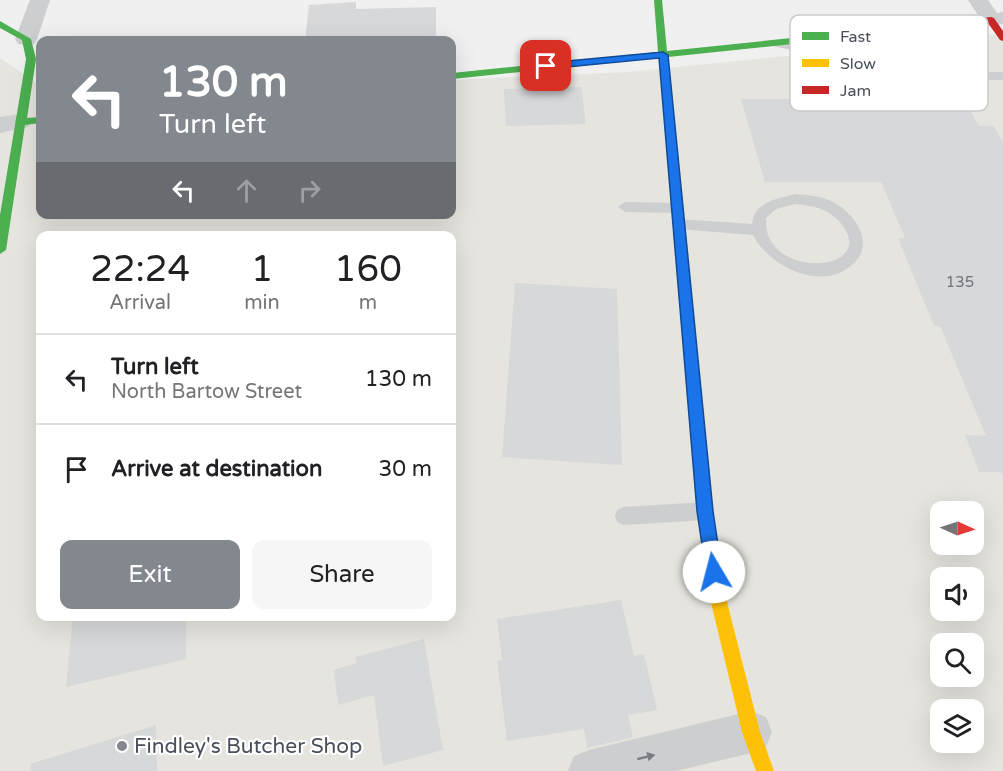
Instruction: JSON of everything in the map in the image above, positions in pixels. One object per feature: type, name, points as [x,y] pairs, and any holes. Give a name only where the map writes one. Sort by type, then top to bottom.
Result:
[{"type":"main road","points":[[658,0],[705,511],[718,604],[751,732],[765,771]]},
{"type":"main road","points":[[997,19],[1003,38]]},
{"type":"main road","points":[[0,24],[26,39],[31,59],[0,250]]},
{"type":"main road","points":[[456,76],[790,40]]},
{"type":"street","points":[[26,39],[40,0]]},
{"type":"street","points":[[978,0],[997,19]]},
{"type":"street","points":[[589,771],[751,732]]},
{"type":"lane","points":[[769,42],[790,47]]},
{"type":"lane","points":[[787,200],[811,200],[826,205],[850,224],[856,236],[856,248],[851,258],[841,266],[810,270],[794,266],[778,258],[766,248],[757,230],[760,214],[768,206],[787,200]]},
{"type":"lane","points":[[625,207],[677,208]]},
{"type":"lane","points":[[678,224],[757,230]]},
{"type":"lane","points":[[624,516],[705,511]]},
{"type":"shaded area","points":[[1003,34],[1003,771],[0,771],[0,58],[36,82],[36,219],[456,219],[456,80],[628,72],[790,56],[790,111],[988,111],[988,36]]},
{"type":"building","points":[[356,2],[356,9],[436,7],[436,36],[305,36],[309,5]]},
{"type":"building","points":[[581,87],[586,124],[506,126],[504,89]]},
{"type":"building","points":[[741,99],[790,99],[790,111],[971,111],[979,126],[994,126],[1003,142],[1003,476],[1001,472],[979,472],[965,435],[986,436],[940,326],[934,326],[898,238],[905,238],[881,182],[765,182]]},
{"type":"building","points":[[515,283],[617,289],[622,465],[502,457]]},
{"type":"building","points":[[621,600],[634,656],[644,654],[657,710],[628,715],[633,737],[587,748],[584,729],[507,741],[497,661],[502,660],[497,619]]},
{"type":"building","points":[[73,621],[186,621],[186,659],[66,687]]},
{"type":"building","points":[[424,639],[443,750],[383,766],[374,695],[338,705],[334,670],[357,663],[355,657]]},
{"type":"building","name":"Findley's Butcher Shop","points":[[156,725],[157,771],[31,771],[30,764]]},
{"type":"traffic: fast","points":[[658,0],[705,511],[716,590]]},
{"type":"traffic: fast","points":[[0,24],[26,39],[31,59],[0,250]]},
{"type":"traffic: fast","points":[[456,76],[790,41]]},
{"type":"traffic: fast","points":[[20,122],[36,120]]},
{"type":"traffic: slow","points":[[716,590],[751,732],[765,771]]},
{"type":"traffic: jam","points":[[988,20],[991,20],[1003,38]]},
{"type":"place","name":"Findley's Butcher Shop","points":[[122,746]]},
{"type":"route","points":[[546,66],[663,55],[705,511],[714,572]]}]
